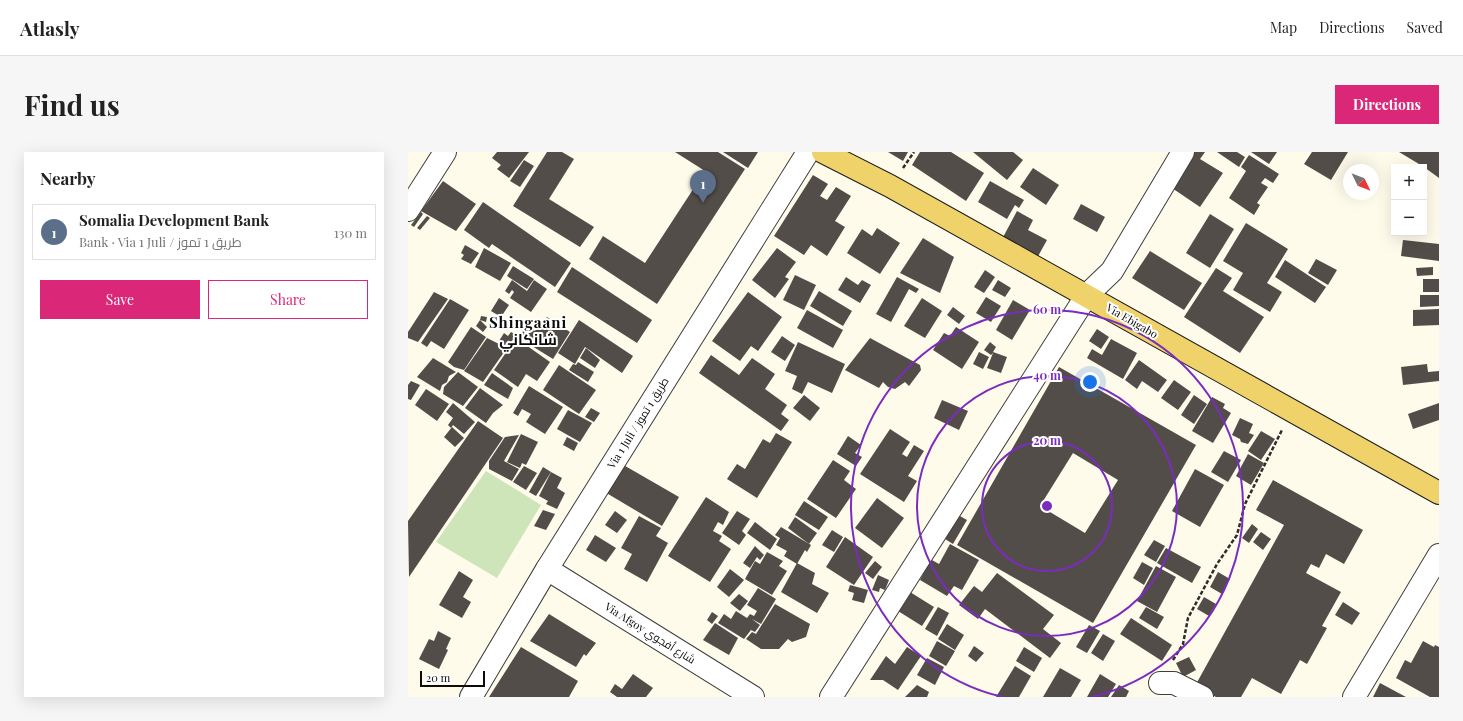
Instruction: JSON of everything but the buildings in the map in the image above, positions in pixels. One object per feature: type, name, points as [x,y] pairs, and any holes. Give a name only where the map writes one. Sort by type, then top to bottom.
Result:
[{"type":"main road","name":"Via Ebigabo","points":[[823,152],[890,186],[1087,295],[1292,412],[1439,493]]},
{"type":"street","points":[[408,210],[445,152]]},
{"type":"street","name":"Via 1 Juli / طريق 1 تموز","points":[[471,697],[547,569],[808,152]]},
{"type":"street","points":[[831,697],[1087,295],[1112,271],[1183,152]]},
{"type":"street","points":[[1354,697],[1439,555]]},
{"type":"street","name":"Via Afgoy شارع أفجوي","points":[[547,569],[753,697]]},
{"type":"street","points":[[1160,683],[1174,683],[1202,697]]},
{"type":"path","points":[[1160,683],[1183,644],[1188,618],[1196,601],[1217,564],[1237,535],[1245,504],[1292,412]]},
{"type":"green space","points":[[486,471],[541,505],[497,578],[436,542]]},
{"type":"place","name":"Somalia Development Bank","points":[[703,203]]},
{"type":"district","name":"Shingaani شانكاني","points":[[528,332]]}]
